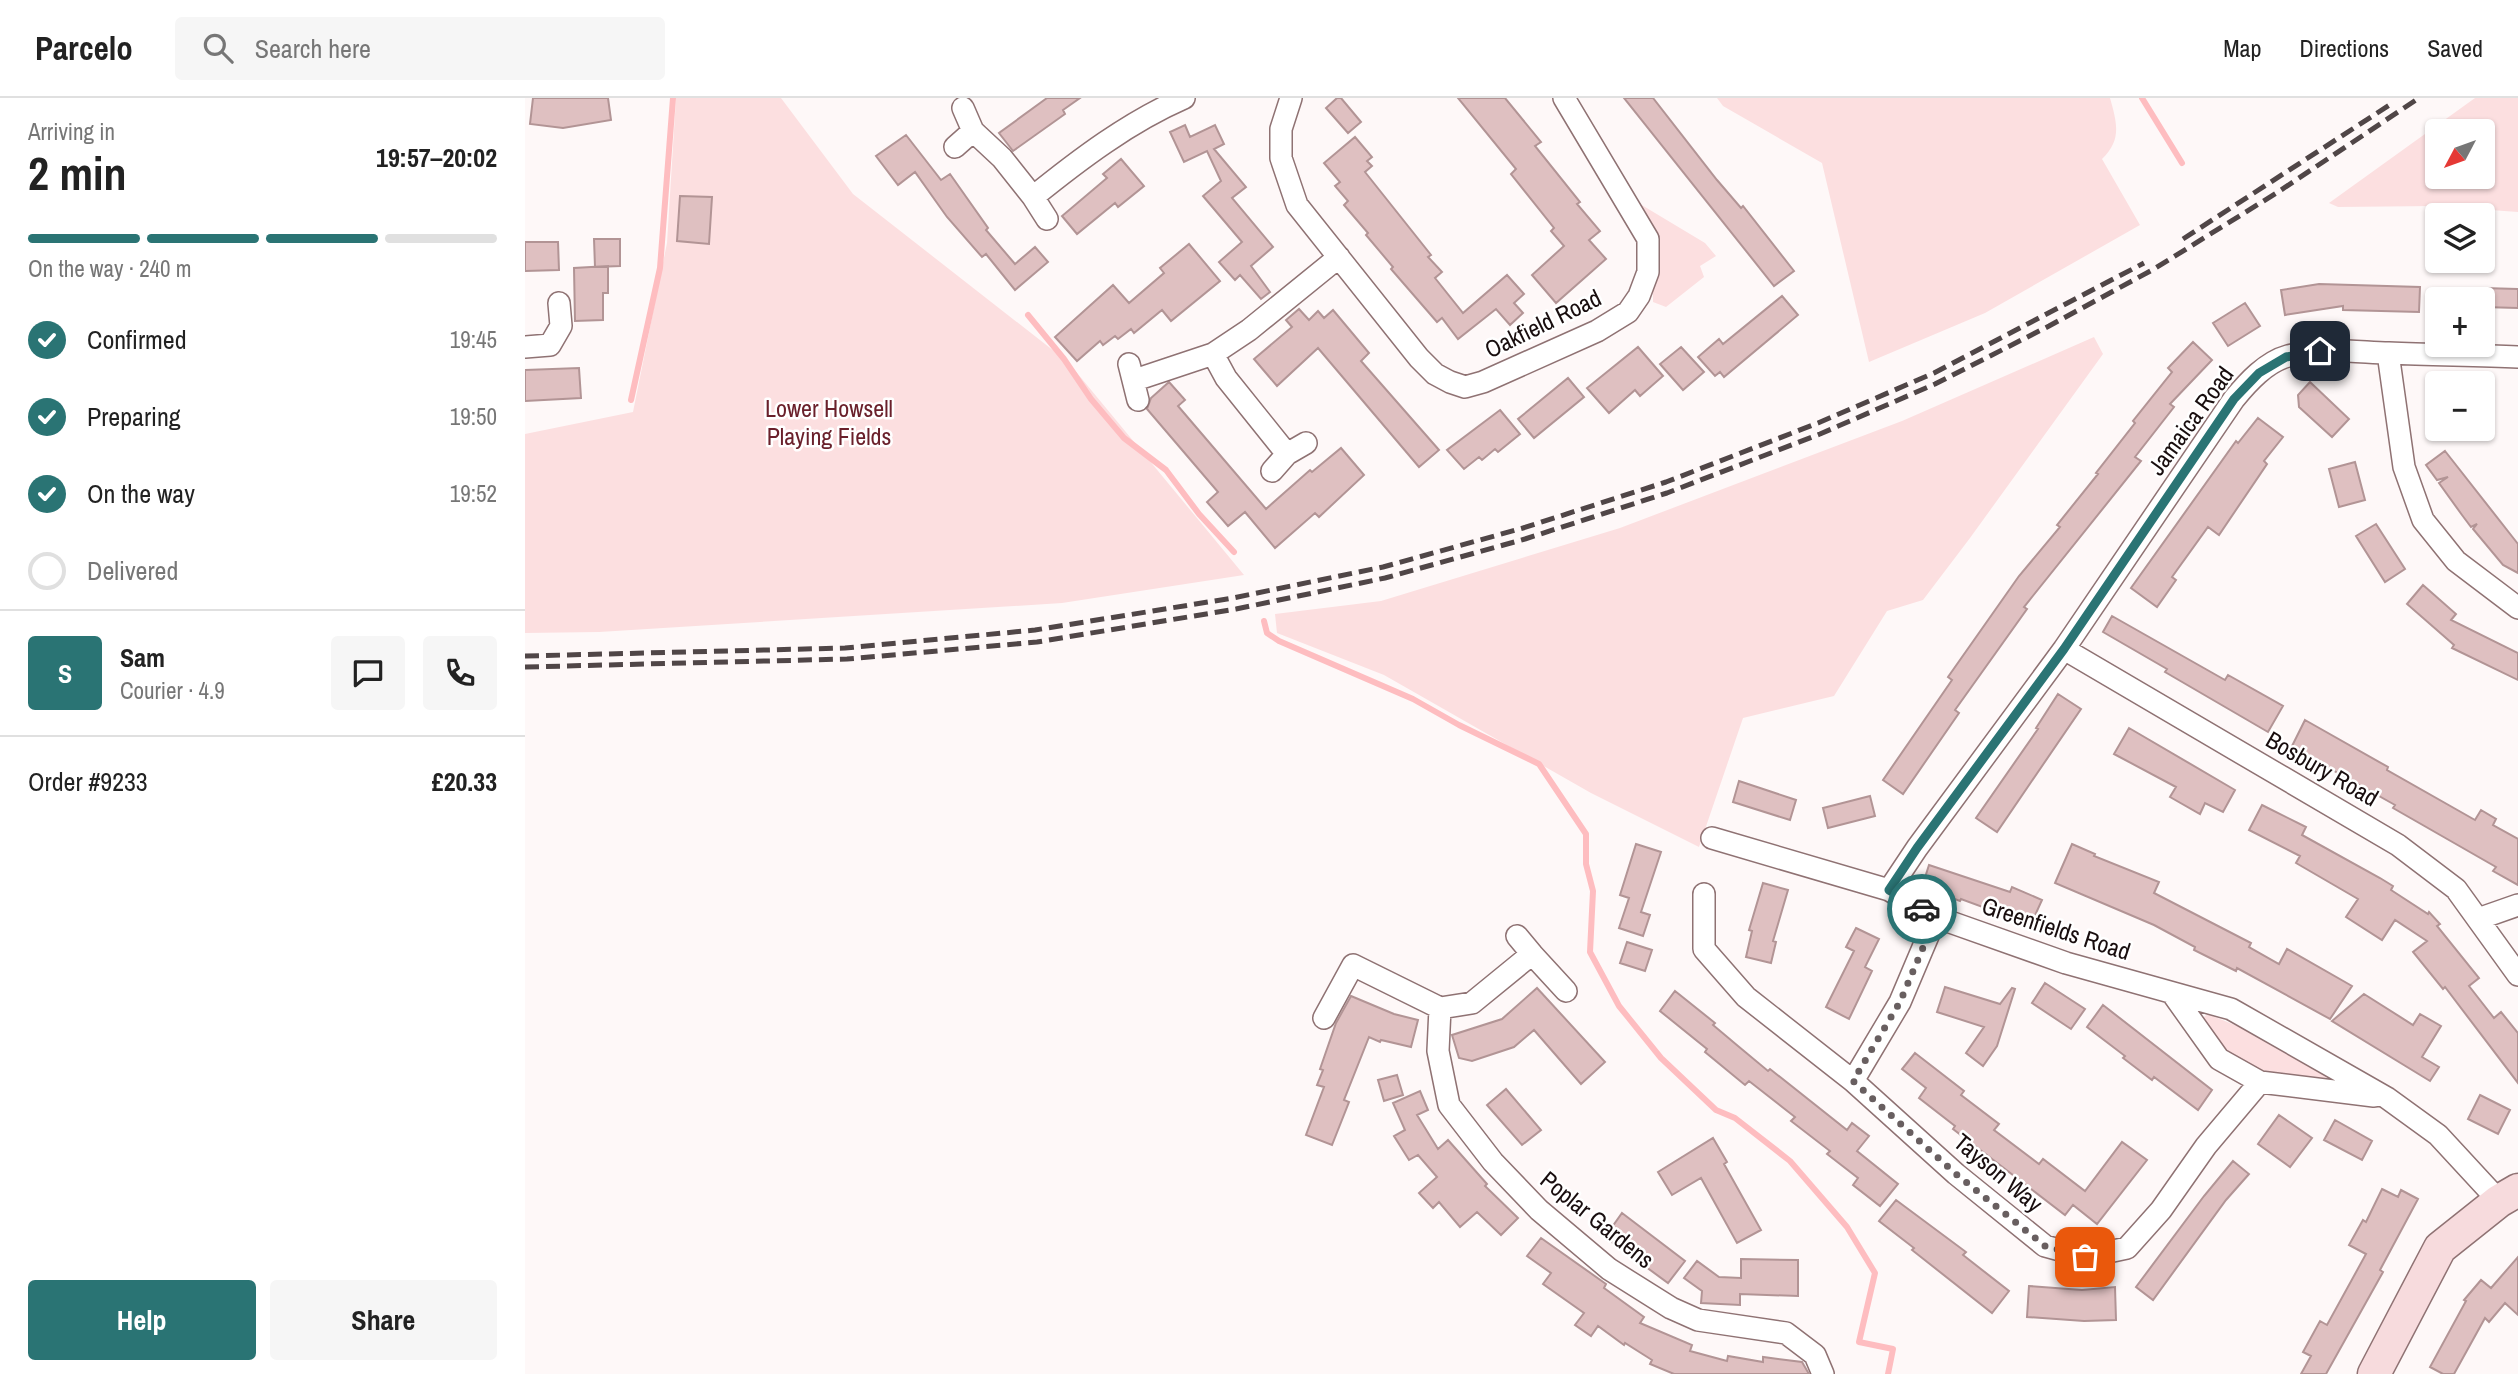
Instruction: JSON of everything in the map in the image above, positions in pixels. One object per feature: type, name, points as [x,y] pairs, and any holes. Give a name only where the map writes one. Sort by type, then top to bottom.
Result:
[{"type":"street","points":[[1033,197],[1088,154],[1154,111],[1184,98]]},
{"type":"street","name":"Oakfield Road","points":[[1291,98],[1281,129],[1281,158],[1297,205],[1419,358],[1435,374],[1465,387],[1502,376],[1597,331],[1628,312],[1639,296],[1648,272],[1648,239],[1564,98]]},
{"type":"street","points":[[963,108],[973,131],[1002,158],[1047,219]]},
{"type":"street","points":[[955,146],[973,131]]},
{"type":"street","points":[[1134,381],[1213,354],[1249,330],[1339,257]]},
{"type":"street","points":[[525,347],[550,345],[561,326],[559,303]]},
{"type":"street","name":"Jamaica Road","points":[[2064,649],[2234,399],[2248,382],[2286,357],[2346,350],[2388,354],[2518,357]]},
{"type":"street","points":[[1213,354],[1280,463],[1306,443]]},
{"type":"street","points":[[2388,354],[2404,467],[2423,520],[2456,561],[2518,608]]},
{"type":"street","points":[[1889,890],[2064,649]]},
{"type":"street","name":"Bosbury Road","points":[[2064,649],[2398,845],[2456,889],[2518,975]]},
{"type":"street","name":"Greenfields Road","points":[[1711,838],[1889,890],[1936,917],[2066,963],[2231,1009],[2386,1098],[2438,1135],[2509,1195]]},
{"type":"street","name":"Tayson Way","points":[[1704,894],[1704,949],[1746,997],[1853,1081],[1956,1174],[2045,1246],[2085,1257],[2127,1248],[2161,1210],[2206,1146],[2260,1082]]},
{"type":"street","points":[[2478,919],[2518,905]]},
{"type":"street","points":[[1853,1081],[1900,1002],[1936,917]]},
{"type":"street","points":[[1517,936],[1566,991]]},
{"type":"street","points":[[1324,1018],[1353,965],[1440,1007],[1472,1003],[1532,954]]},
{"type":"street","name":"Greenfields Road","points":[[2172,993],[2219,1059],[2260,1082],[2386,1098]]},
{"type":"street","name":"Poplar Gardens","points":[[1440,1007],[1438,1051],[1449,1105],[1493,1162],[1539,1210],[1609,1269],[1671,1308],[1698,1320],[1786,1333],[1815,1355],[1823,1374]]},
{"type":"street","points":[[2374,1374],[2440,1248],[2509,1195]]},
{"type":"green space","name":"Lower Howsell Playing Fields","points":[[676,98],[781,98],[853,194],[1068,362],[1244,575],[1062,603],[599,632],[525,633],[525,434],[633,412],[667,243]]},
{"type":"green space","points":[[1717,98],[2110,98],[2116,131],[2113,145],[2102,159],[2140,225],[1985,313],[1869,362],[1822,163],[1723,106]]},
{"type":"green space","points":[[2475,98],[2518,98],[2518,212],[2495,210],[2495,203],[2338,207],[2329,203],[2425,134],[2425,189],[2495,189],[2495,119],[2446,119]]},
{"type":"green space","points":[[1635,201],[1705,243],[1716,256],[1700,266],[1704,277],[1666,307],[1653,302],[1653,287]]},
{"type":"green space","points":[[2094,337],[2103,354],[1923,600],[1887,611],[1834,696],[1743,718],[1699,847],[1591,793],[1384,675],[1277,633],[1275,614],[1381,601],[1620,528],[1902,421]]},
{"type":"green space","points":[[2208,1014],[2266,1038],[2331,1076],[2331,1080],[2275,1074],[2248,1066],[2225,1050],[2216,1039],[2201,1019]]},
{"type":"building","points":[[533,98],[608,98],[611,120],[563,128],[530,124]]},
{"type":"building","points":[[1047,98],[1080,98],[1063,110],[1065,114],[1013,151],[999,133]]},
{"type":"building","points":[[1337,98],[1341,98],[1361,122],[1348,133],[1326,108]]},
{"type":"building","points":[[1458,98],[1505,98],[1541,142],[1535,146],[1600,231],[1589,240],[1606,259],[1556,303],[1532,275],[1564,246],[1551,231],[1554,228],[1511,174],[1516,169]]},
{"type":"building","points":[[1624,98],[1653,98],[1717,180],[1741,208],[1743,206],[1794,271],[1774,286]]},
{"type":"building","points":[[1185,125],[1190,137],[1215,125],[1224,144],[1214,149],[1246,187],[1232,198],[1273,247],[1251,266],[1270,292],[1261,299],[1240,275],[1235,280],[1219,262],[1242,242],[1203,196],[1221,181],[1207,151],[1184,162],[1170,132]]},
{"type":"building","points":[[906,135],[941,180],[950,174],[988,228],[986,230],[1015,264],[1035,247],[1048,262],[1015,290],[986,254],[982,257],[947,217],[915,172],[898,185],[876,156]]},
{"type":"building","points":[[1355,137],[1372,157],[1367,161],[1372,166],[1365,172],[1431,255],[1428,257],[1442,272],[1435,278],[1463,313],[1507,275],[1524,294],[1514,303],[1523,313],[1510,325],[1496,309],[1458,339],[1442,318],[1437,322],[1391,269],[1393,267],[1344,205],[1348,201],[1335,186],[1340,182],[1324,163]]},
{"type":"building","points":[[1121,159],[1144,186],[1118,207],[1115,203],[1077,234],[1062,216],[1107,178],[1103,174]]},
{"type":"building","points":[[680,196],[712,197],[709,244],[677,241]]},
{"type":"building","points":[[594,239],[620,239],[620,266],[595,267]]},
{"type":"building","points":[[525,242],[558,242],[559,270],[525,271]]},
{"type":"building","points":[[1189,244],[1220,281],[1171,321],[1162,310],[1134,333],[1131,329],[1118,339],[1115,336],[1103,345],[1100,341],[1077,361],[1055,337],[1113,285],[1129,303],[1164,273],[1160,268]]},
{"type":"building","points":[[608,266],[608,293],[603,293],[603,320],[575,321],[574,268]]},
{"type":"building","points":[[2319,284],[2420,287],[2419,312],[2343,310],[2343,306],[2285,315],[2281,290]]},
{"type":"building","points":[[2495,288],[2518,289],[2518,308],[2495,307]]},
{"type":"building","points":[[1782,296],[1798,315],[1724,377],[1720,372],[1715,376],[1698,357],[1719,339],[1723,344]]},
{"type":"building","points":[[2245,303],[2260,326],[2228,346],[2213,323]]},
{"type":"building","points":[[1299,309],[1309,320],[1318,311],[1324,318],[1333,310],[1369,353],[1361,361],[1439,450],[1419,467],[1318,348],[1277,386],[1254,359],[1292,327],[1286,320]]},
{"type":"building","points":[[2193,342],[2212,360],[2170,404],[2174,407],[2135,457],[2141,461],[2024,607],[2027,609],[1955,710],[1959,713],[1903,794],[1883,780],[1952,680],[1948,677],[2019,576],[2060,527],[2057,525],[2098,474],[2096,473],[2135,423],[2133,421],[2172,372],[2168,368]]},
{"type":"building","points":[[1638,347],[1663,376],[1640,396],[1635,390],[1609,413],[1587,388]]},
{"type":"building","points":[[1681,347],[1704,372],[1683,390],[1660,364]]},
{"type":"building","points":[[579,368],[581,398],[525,401],[525,370]]},
{"type":"building","points":[[1568,378],[1584,397],[1534,438],[1518,419]]},
{"type":"building","points":[[1169,382],[1185,400],[1178,406],[1266,509],[1310,470],[1312,472],[1341,448],[1364,475],[1319,517],[1315,513],[1275,548],[1245,512],[1228,526],[1207,502],[1218,492],[1147,409],[1151,398]]},
{"type":"building","points":[[2310,382],[2349,419],[2332,437],[2299,407],[2298,395]]},
{"type":"building","points":[[1500,410],[1520,434],[1498,452],[1495,449],[1482,460],[1479,457],[1464,469],[1447,450]]},
{"type":"building","points":[[2258,418],[2283,437],[2264,461],[2267,464],[2219,535],[2208,527],[2172,577],[2176,580],[2157,607],[2131,588],[2236,441],[2238,443]]},
{"type":"building","points":[[2445,451],[2518,544],[2518,573],[2503,565],[2473,529],[2477,524],[2471,527],[2462,515],[2439,483],[2448,477],[2437,480],[2426,465]]},
{"type":"building","points":[[2355,462],[2365,500],[2339,507],[2329,469]]},
{"type":"building","points":[[2376,524],[2405,569],[2385,582],[2356,536]]},
{"type":"building","points":[[2423,585],[2456,614],[2451,620],[2518,653],[2518,680],[2452,648],[2454,645],[2407,604]]},
{"type":"building","points":[[2112,616],[2225,680],[2228,675],[2283,706],[2268,732],[2103,632]]},
{"type":"building","points":[[2058,694],[2081,709],[1997,832],[1976,818],[2038,729],[2036,728]]},
{"type":"building","points":[[2305,720],[2475,820],[2481,810],[2496,819],[2493,825],[2518,839],[2518,885],[2493,871],[2496,867],[2393,808],[2395,805],[2295,749],[2292,746]]},
{"type":"building","points":[[2129,728],[2235,790],[2223,812],[2205,803],[2200,814],[2170,797],[2176,787],[2114,754]]},
{"type":"building","points":[[1739,781],[1796,800],[1790,820],[1733,802]]},
{"type":"building","points":[[1870,796],[1875,816],[1828,828],[1823,808]]},
{"type":"building","points":[[2262,805],[2306,827],[2302,835],[2380,878],[2393,886],[2391,890],[2428,914],[2429,912],[2479,978],[2469,986],[2494,1018],[2501,1012],[2518,1033],[2518,1083],[2445,987],[2443,989],[2413,952],[2427,941],[2395,920],[2382,940],[2346,917],[2358,899],[2296,863],[2300,856],[2249,830]]},
{"type":"building","points":[[1636,844],[1661,852],[1641,912],[1650,915],[1643,936],[1619,928],[1629,898],[1620,895]]},
{"type":"building","points":[[2072,844],[2095,854],[2094,856],[2159,882],[2154,893],[2251,943],[2249,947],[2279,964],[2287,949],[2352,986],[2330,1019],[2237,968],[2236,971],[2194,950],[2195,947],[2154,925],[2055,883]]},
{"type":"building","points":[[1929,865],[2010,892],[2012,887],[2042,900],[2032,922],[1997,907],[1996,912],[1961,899],[1960,901],[1922,887]]},
{"type":"building","points":[[1763,883],[1788,890],[1773,941],[1776,942],[1771,963],[1746,957],[1752,931],[1749,930]]},
{"type":"building","points":[[1856,928],[1879,939],[1865,967],[1872,971],[1849,1019],[1826,1007],[1854,951],[1846,947]]},
{"type":"building","points":[[1627,942],[1652,950],[1645,971],[1620,963]]},
{"type":"building","points":[[2045,983],[2085,1009],[2071,1029],[2032,1003]]},
{"type":"building","points":[[1945,987],[2000,1004],[2012,988],[2015,989],[1997,1046],[1983,1066],[1966,1053],[1984,1027],[1937,1012]]},
{"type":"building","points":[[1537,988],[1605,1062],[1581,1084],[1534,1030],[1514,1047],[1472,1061],[1459,1058],[1452,1035],[1502,1019]]},
{"type":"building","points":[[1675,991],[1768,1071],[1770,1069],[1847,1130],[1852,1123],[1869,1136],[1857,1151],[1898,1184],[1880,1206],[1853,1185],[1858,1178],[1827,1154],[1830,1151],[1791,1121],[1795,1117],[1749,1081],[1745,1085],[1705,1052],[1707,1049],[1660,1011]]},
{"type":"building","points":[[2364,994],[2413,1025],[2420,1014],[2441,1026],[2422,1057],[2439,1067],[2430,1081],[2332,1021]]},
{"type":"building","points":[[1351,996],[1394,1014],[1418,1020],[1411,1047],[1381,1040],[1380,1042],[1369,1037],[1344,1100],[1349,1102],[1332,1145],[1306,1135],[1324,1087],[1317,1085],[1323,1070],[1320,1069],[1336,1023]]},
{"type":"building","points":[[2103,1005],[2212,1090],[2198,1110],[2154,1077],[2152,1080],[2087,1027]]},
{"type":"building","points":[[1915,1053],[1964,1091],[1961,1095],[1999,1124],[1994,1130],[2039,1164],[2043,1159],[2085,1191],[2122,1142],[2147,1160],[2097,1224],[2073,1205],[2065,1215],[1953,1129],[1955,1126],[1919,1098],[1926,1088],[1902,1069]]},
{"type":"building","points":[[1397,1075],[1403,1095],[1384,1101],[1378,1080]]},
{"type":"building","points":[[1506,1089],[1541,1130],[1522,1145],[1487,1105]]},
{"type":"building","points":[[1420,1091],[1428,1110],[1417,1115],[1438,1149],[1448,1140],[1487,1184],[1485,1186],[1518,1218],[1501,1235],[1477,1212],[1460,1227],[1439,1202],[1433,1208],[1419,1193],[1437,1177],[1418,1155],[1409,1160],[1394,1136],[1405,1130],[1393,1103]]},
{"type":"building","points":[[2480,1095],[2510,1110],[2498,1134],[2468,1119]]},
{"type":"building","points":[[2279,1115],[2312,1138],[2290,1167],[2258,1144]]},
{"type":"building","points":[[2335,1120],[2372,1141],[2362,1160],[2324,1140]]},
{"type":"building","points":[[1713,1138],[1727,1162],[1724,1164],[1761,1230],[1737,1243],[1701,1178],[1672,1195],[1658,1172]]},
{"type":"building","points":[[2233,1161],[2249,1174],[2226,1200],[2153,1300],[2136,1287]]},
{"type":"building","points":[[2382,1189],[2398,1197],[2401,1190],[2418,1199],[2380,1270],[2383,1272],[2326,1374],[2301,1374],[2311,1356],[2303,1352],[2320,1321],[2327,1325],[2366,1254],[2349,1245],[2363,1220],[2366,1222]]},
{"type":"building","points":[[1896,1200],[1966,1252],[1963,1255],[2009,1291],[1992,1313],[1879,1221]]},
{"type":"building","points":[[1622,1213],[1685,1261],[1668,1283],[1605,1237]]},
{"type":"building","points":[[1541,1238],[1606,1284],[1604,1288],[1644,1317],[1640,1323],[1692,1345],[1690,1351],[1727,1361],[1728,1356],[1763,1362],[1763,1357],[1802,1362],[1809,1374],[1674,1374],[1650,1364],[1652,1360],[1625,1343],[1624,1345],[1598,1326],[1591,1336],[1575,1325],[1584,1313],[1543,1284],[1551,1273],[1527,1256]]},
{"type":"building","points":[[2518,1257],[2518,1315],[2505,1303],[2489,1322],[2485,1318],[2454,1374],[2443,1374],[2430,1367],[2466,1301],[2464,1300],[2481,1280],[2491,1288]]},
{"type":"building","points":[[1741,1259],[1798,1260],[1798,1296],[1740,1294],[1740,1305],[1701,1303],[1702,1291],[1684,1278],[1697,1261],[1719,1277],[1741,1278]]},
{"type":"building","points":[[2029,1286],[2082,1290],[2115,1287],[2116,1320],[2027,1317]]},
{"type":"waterway","points":[[631,400],[660,268],[673,98]]},
{"type":"waterway","points":[[2142,98],[2182,163]]},
{"type":"waterway","points":[[1028,315],[1124,438],[1166,470],[1199,514],[1234,552]]},
{"type":"waterway","points":[[1264,621],[1267,633],[1279,641],[1413,699],[1539,764],[1586,834],[1586,864],[1593,891],[1590,952],[1619,1006],[1661,1058],[1716,1110],[1735,1118],[1790,1161],[1847,1227],[1875,1273],[1859,1342],[1893,1349],[1888,1374]]},
{"type":"railway","points":[[525,667],[847,659],[1037,642],[1236,609],[1385,578],[1525,539],[1667,493],[1820,434],[1935,384],[2154,269],[2278,192],[2419,98]]},
{"type":"railway","points":[[2183,239],[2391,104]]},
{"type":"railway","points":[[525,656],[845,648],[1035,630],[1233,598],[1383,567],[1523,528],[1666,482],[1818,423],[1934,373],[2144,263]]},
{"type":"way so far","points":[[1922,909],[1936,917],[1900,1002],[1853,1081],[1956,1174],[2045,1246],[2085,1257]]},
{"type":"route","points":[[1922,909],[1889,890],[2064,649],[2234,399],[2259,373],[2286,357],[2320,351]]}]
